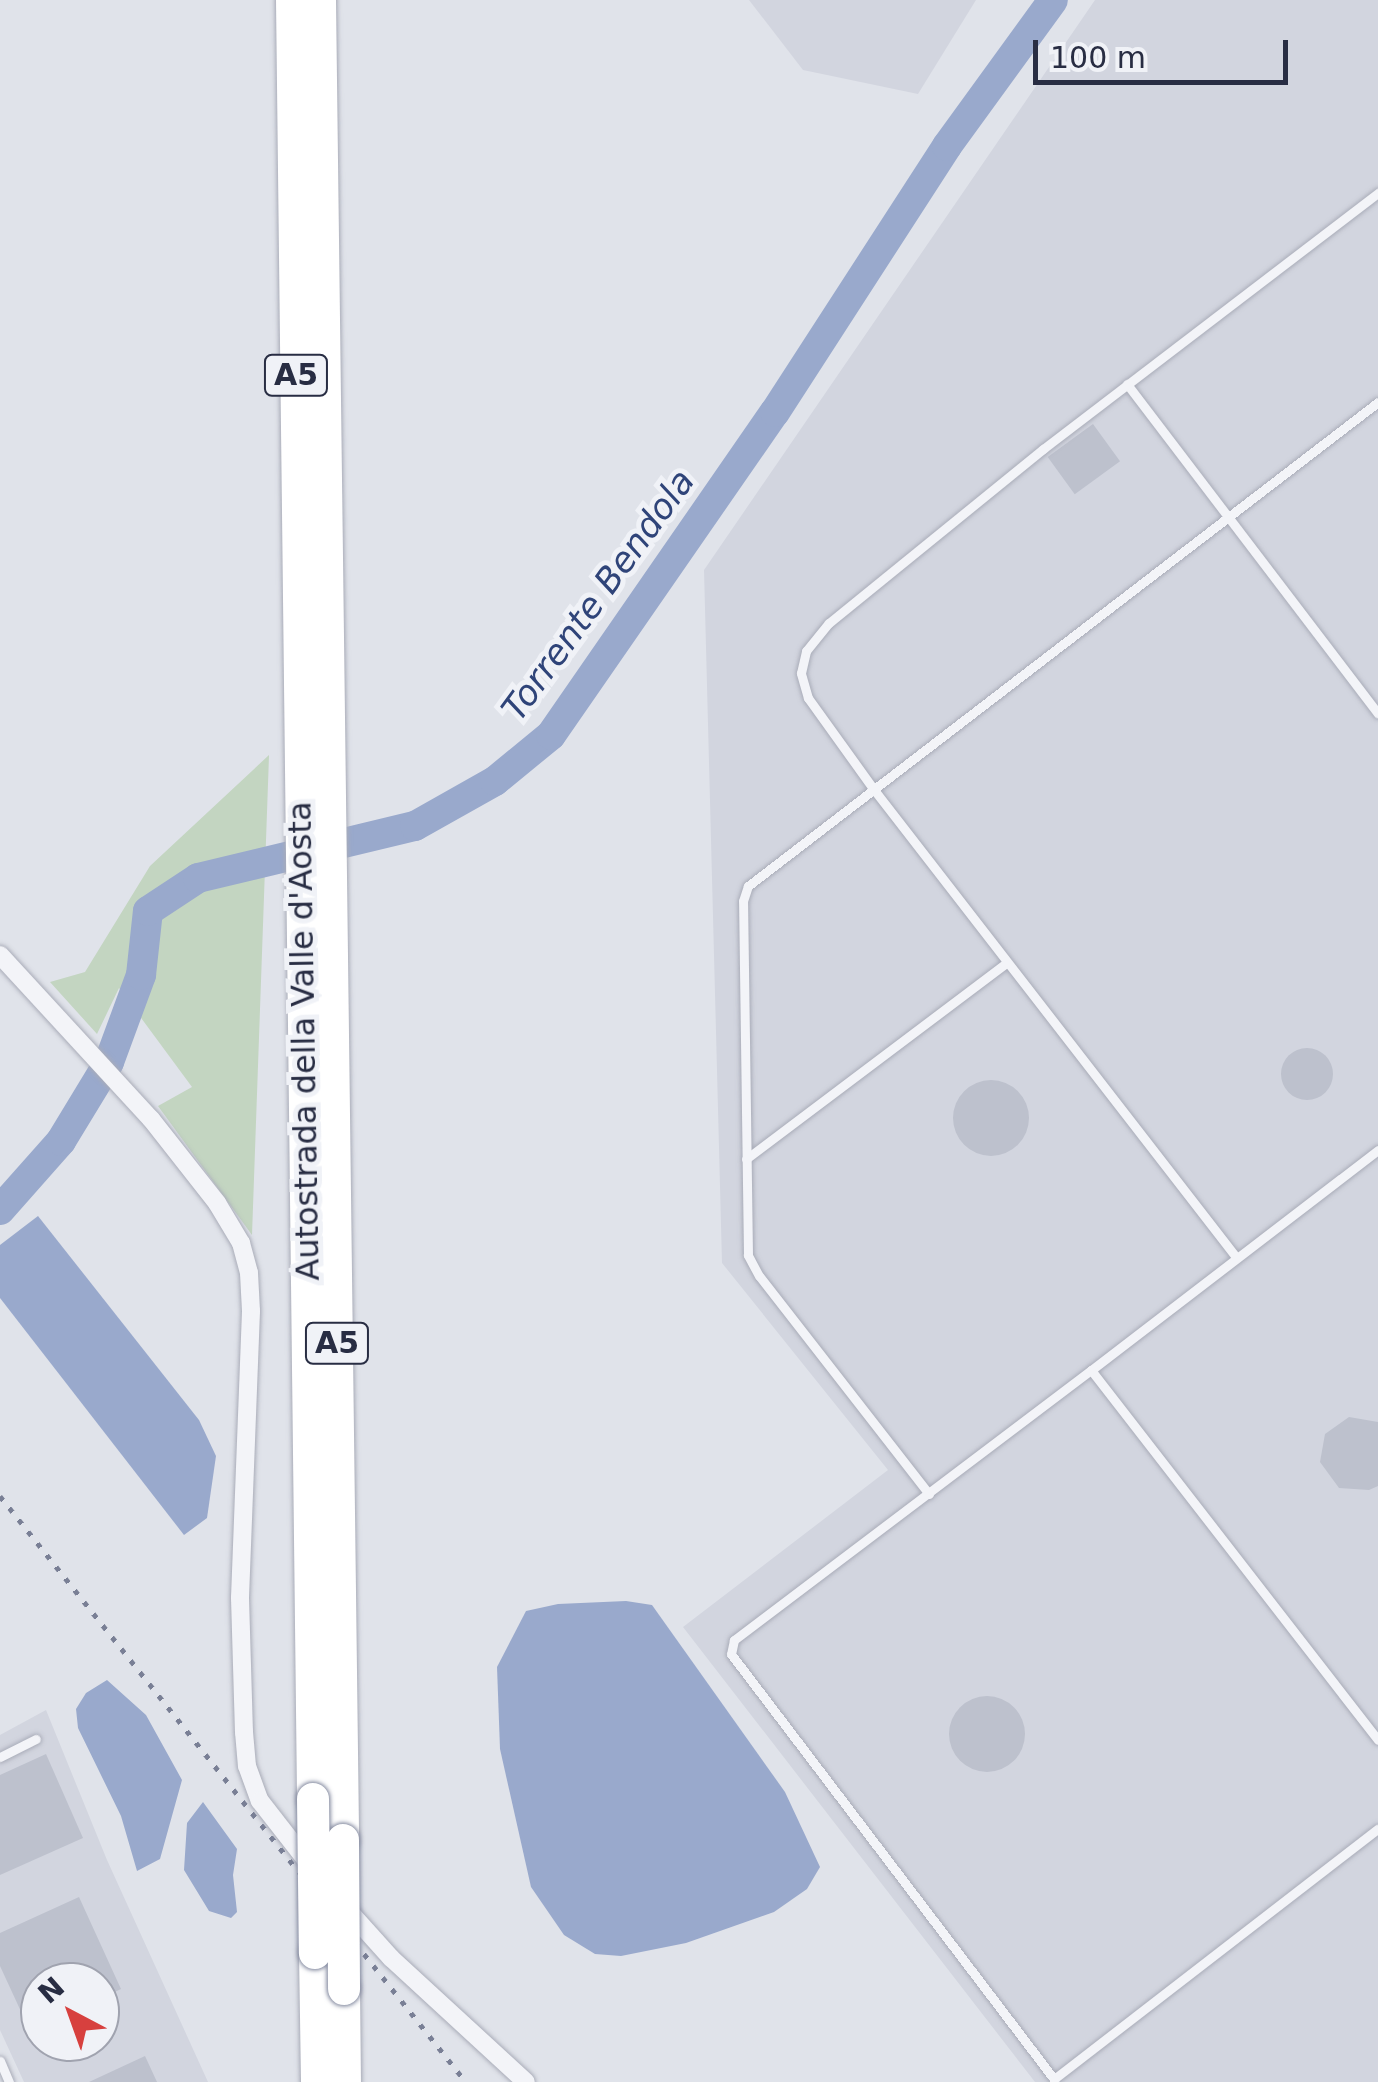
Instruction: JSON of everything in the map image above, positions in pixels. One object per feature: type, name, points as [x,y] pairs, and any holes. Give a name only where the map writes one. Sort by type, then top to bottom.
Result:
[{"type":"highway","name":"Autostrada della Valle d'Aosta","points":[[292,0],[343,1840],[345,2082]]},
{"type":"highway","name":"Autostrada della Valle d'Aosta","points":[[314,747],[320,0]]},
{"type":"highway","name":"Autostrada della Valle d'Aosta","points":[[316,852],[316,2082]]},
{"type":"street","points":[[0,955],[119,1083],[217,1202],[241,1243],[249,1273],[246,1520],[240,1598],[244,1732],[254,1786],[277,1825],[374,1941],[526,2082]]},
{"type":"lane","points":[[1236,1257],[872,787],[808,698],[801,674],[806,650],[829,623],[1127,384],[1378,193]]},
{"type":"lane","points":[[1127,384],[1378,713]]},
{"type":"lane","points":[[928,1494],[759,1276],[748,1255],[743,901],[748,886],[1378,402]]},
{"type":"lane","points":[[746,1159],[1006,963]]},
{"type":"lane","points":[[1378,1150],[734,1640],[731,1654],[1055,2080],[1378,1830]]},
{"type":"lane","points":[[1091,1370],[1378,1740]]},
{"type":"lane","points":[[0,1756],[36,1739]]},
{"type":"lane","points":[[0,2061],[10,2082]]},
{"type":"shaded area","points":[[749,0],[976,0],[918,94],[803,70]]},
{"type":"shaded area","points":[[1095,0],[1378,0],[1378,2082],[1035,2082],[683,1627],[888,1470],[722,1263],[704,570]]},
{"type":"shaded area","points":[[46,1710],[107,1860],[208,2082],[24,2082],[0,2030],[0,1735]]},
{"type":"green space","points":[[269,755],[252,1235],[158,1106],[192,1087],[119,988],[97,1034],[50,982],[85,972],[150,866]]},
{"type":"water","points":[[38,1216],[199,1420],[216,1456],[207,1518],[184,1535],[0,1298],[0,1245]]},
{"type":"water","points":[[626,1601],[652,1605],[785,1792],[820,1867],[807,1889],[774,1912],[686,1943],[621,1956],[595,1954],[564,1935],[531,1887],[500,1749],[497,1667],[526,1611],[558,1604]]},
{"type":"water","points":[[107,1680],[146,1715],[182,1780],[160,1859],[137,1871],[121,1816],[78,1728],[76,1709],[86,1693]]},
{"type":"water","points":[[203,1802],[237,1849],[233,1875],[237,1912],[231,1918],[209,1911],[184,1870],[187,1823]]},
{"type":"building","points":[[1093,424],[1120,461],[1075,494],[1048,457]]},
{"type":"building","points":[[1307,1048],[1325,1056],[1333,1074],[1325,1092],[1307,1100],[1289,1092],[1281,1074],[1289,1056]]},
{"type":"building","points":[[991,1080],[1018,1091],[1029,1118],[1018,1145],[991,1156],[964,1145],[953,1118],[964,1091]]},
{"type":"building","points":[[1349,1417],[1378,1422],[1378,1486],[1369,1490],[1339,1488],[1320,1462],[1325,1434]]},
{"type":"building","points":[[987,1696],[1014,1707],[1025,1734],[1014,1761],[987,1772],[960,1761],[949,1734],[960,1707]]},
{"type":"building","points":[[46,1754],[83,1838],[0,1875],[0,1775]]},
{"type":"building","points":[[79,1897],[109,1962],[20,1962],[20,2009],[0,1966],[0,1933]]},
{"type":"building","points":[[145,2056],[157,2082],[89,2082]]},
{"type":"waterway","name":"Torrente Bendola","points":[[0,1210],[61,1141],[109,1062],[141,975],[148,911],[198,878],[415,826],[495,781],[551,735],[775,412],[947,146],[1053,0]]},
{"type":"railway","points":[[0,1496],[466,2082]]}]
